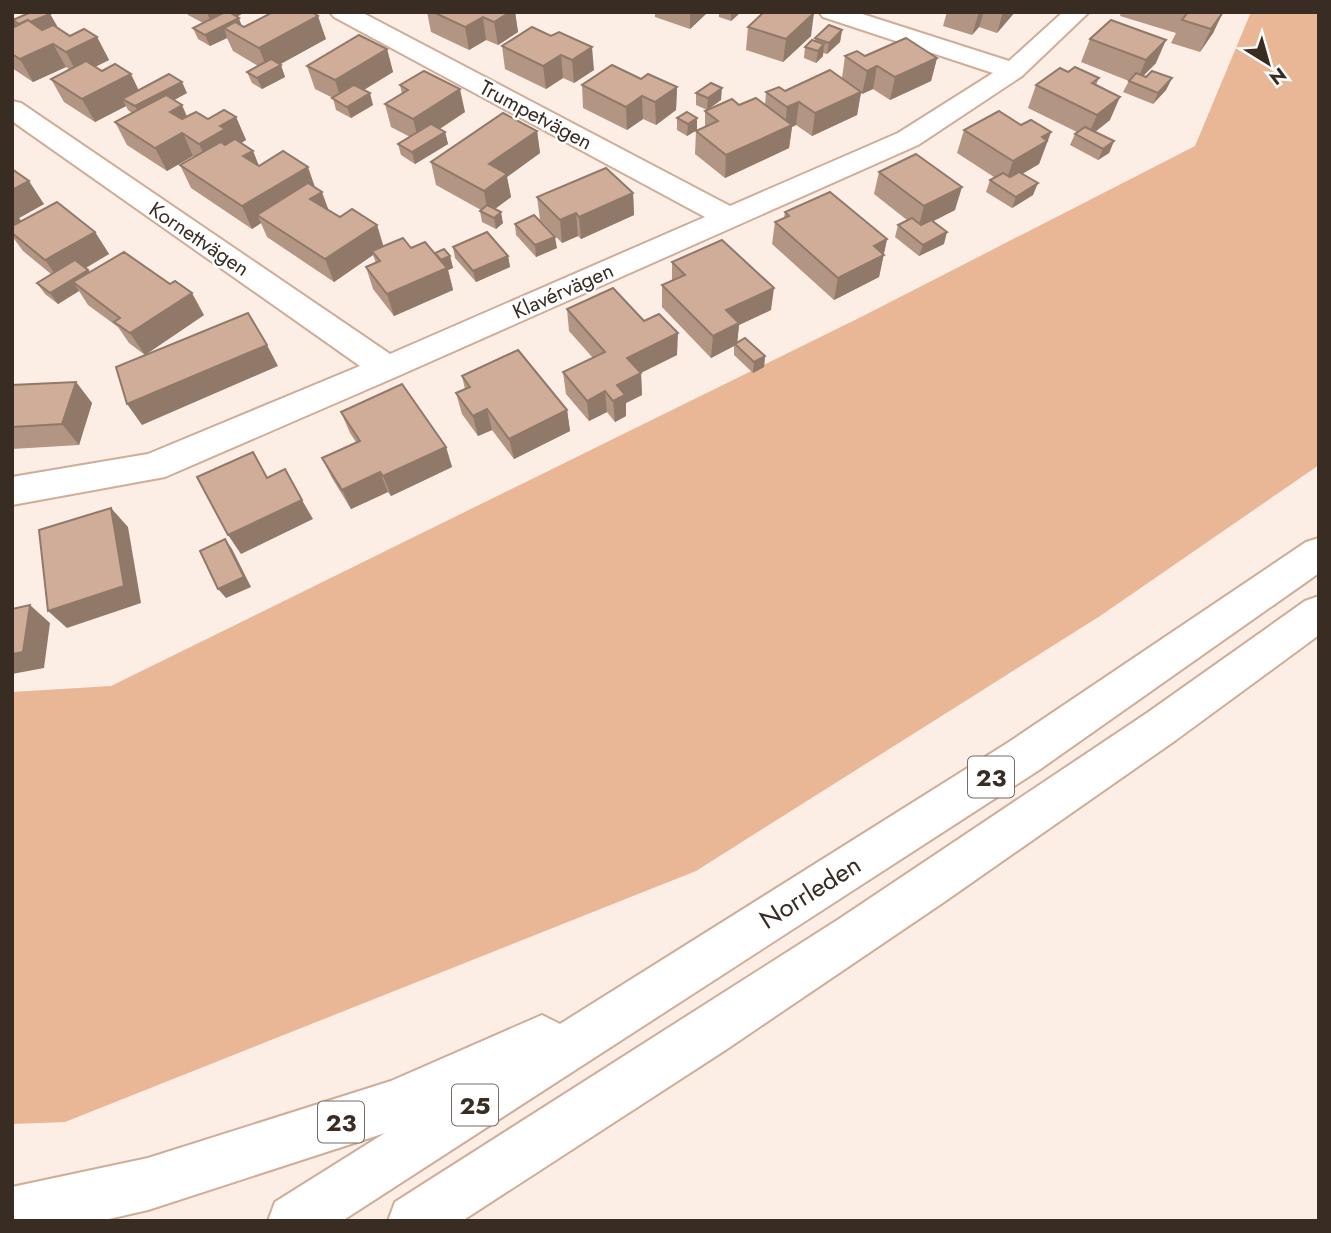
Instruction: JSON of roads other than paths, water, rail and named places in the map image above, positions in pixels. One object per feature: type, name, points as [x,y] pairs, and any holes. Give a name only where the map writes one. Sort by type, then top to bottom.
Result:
[{"type":"main road","name":"Trumpetvägen","points":[[342,12],[730,218]]},
{"type":"main road","points":[[831,12],[1013,71]]},
{"type":"main road","name":"Klavérvägen","points":[[12,491],[153,467],[387,368],[908,139],[1013,71],[1077,12]]},
{"type":"main road","name":"Kornettvägen","points":[[12,109],[387,368]]},
{"type":"main road","name":"Norrleden","points":[[294,1221],[1024,756],[1319,553]]},
{"type":"main road","name":"23","points":[[414,1221],[842,946],[1179,714],[1319,613]]},
{"type":"main road","name":"23","points":[[12,1214],[148,1184],[395,1105],[656,989]]}]
